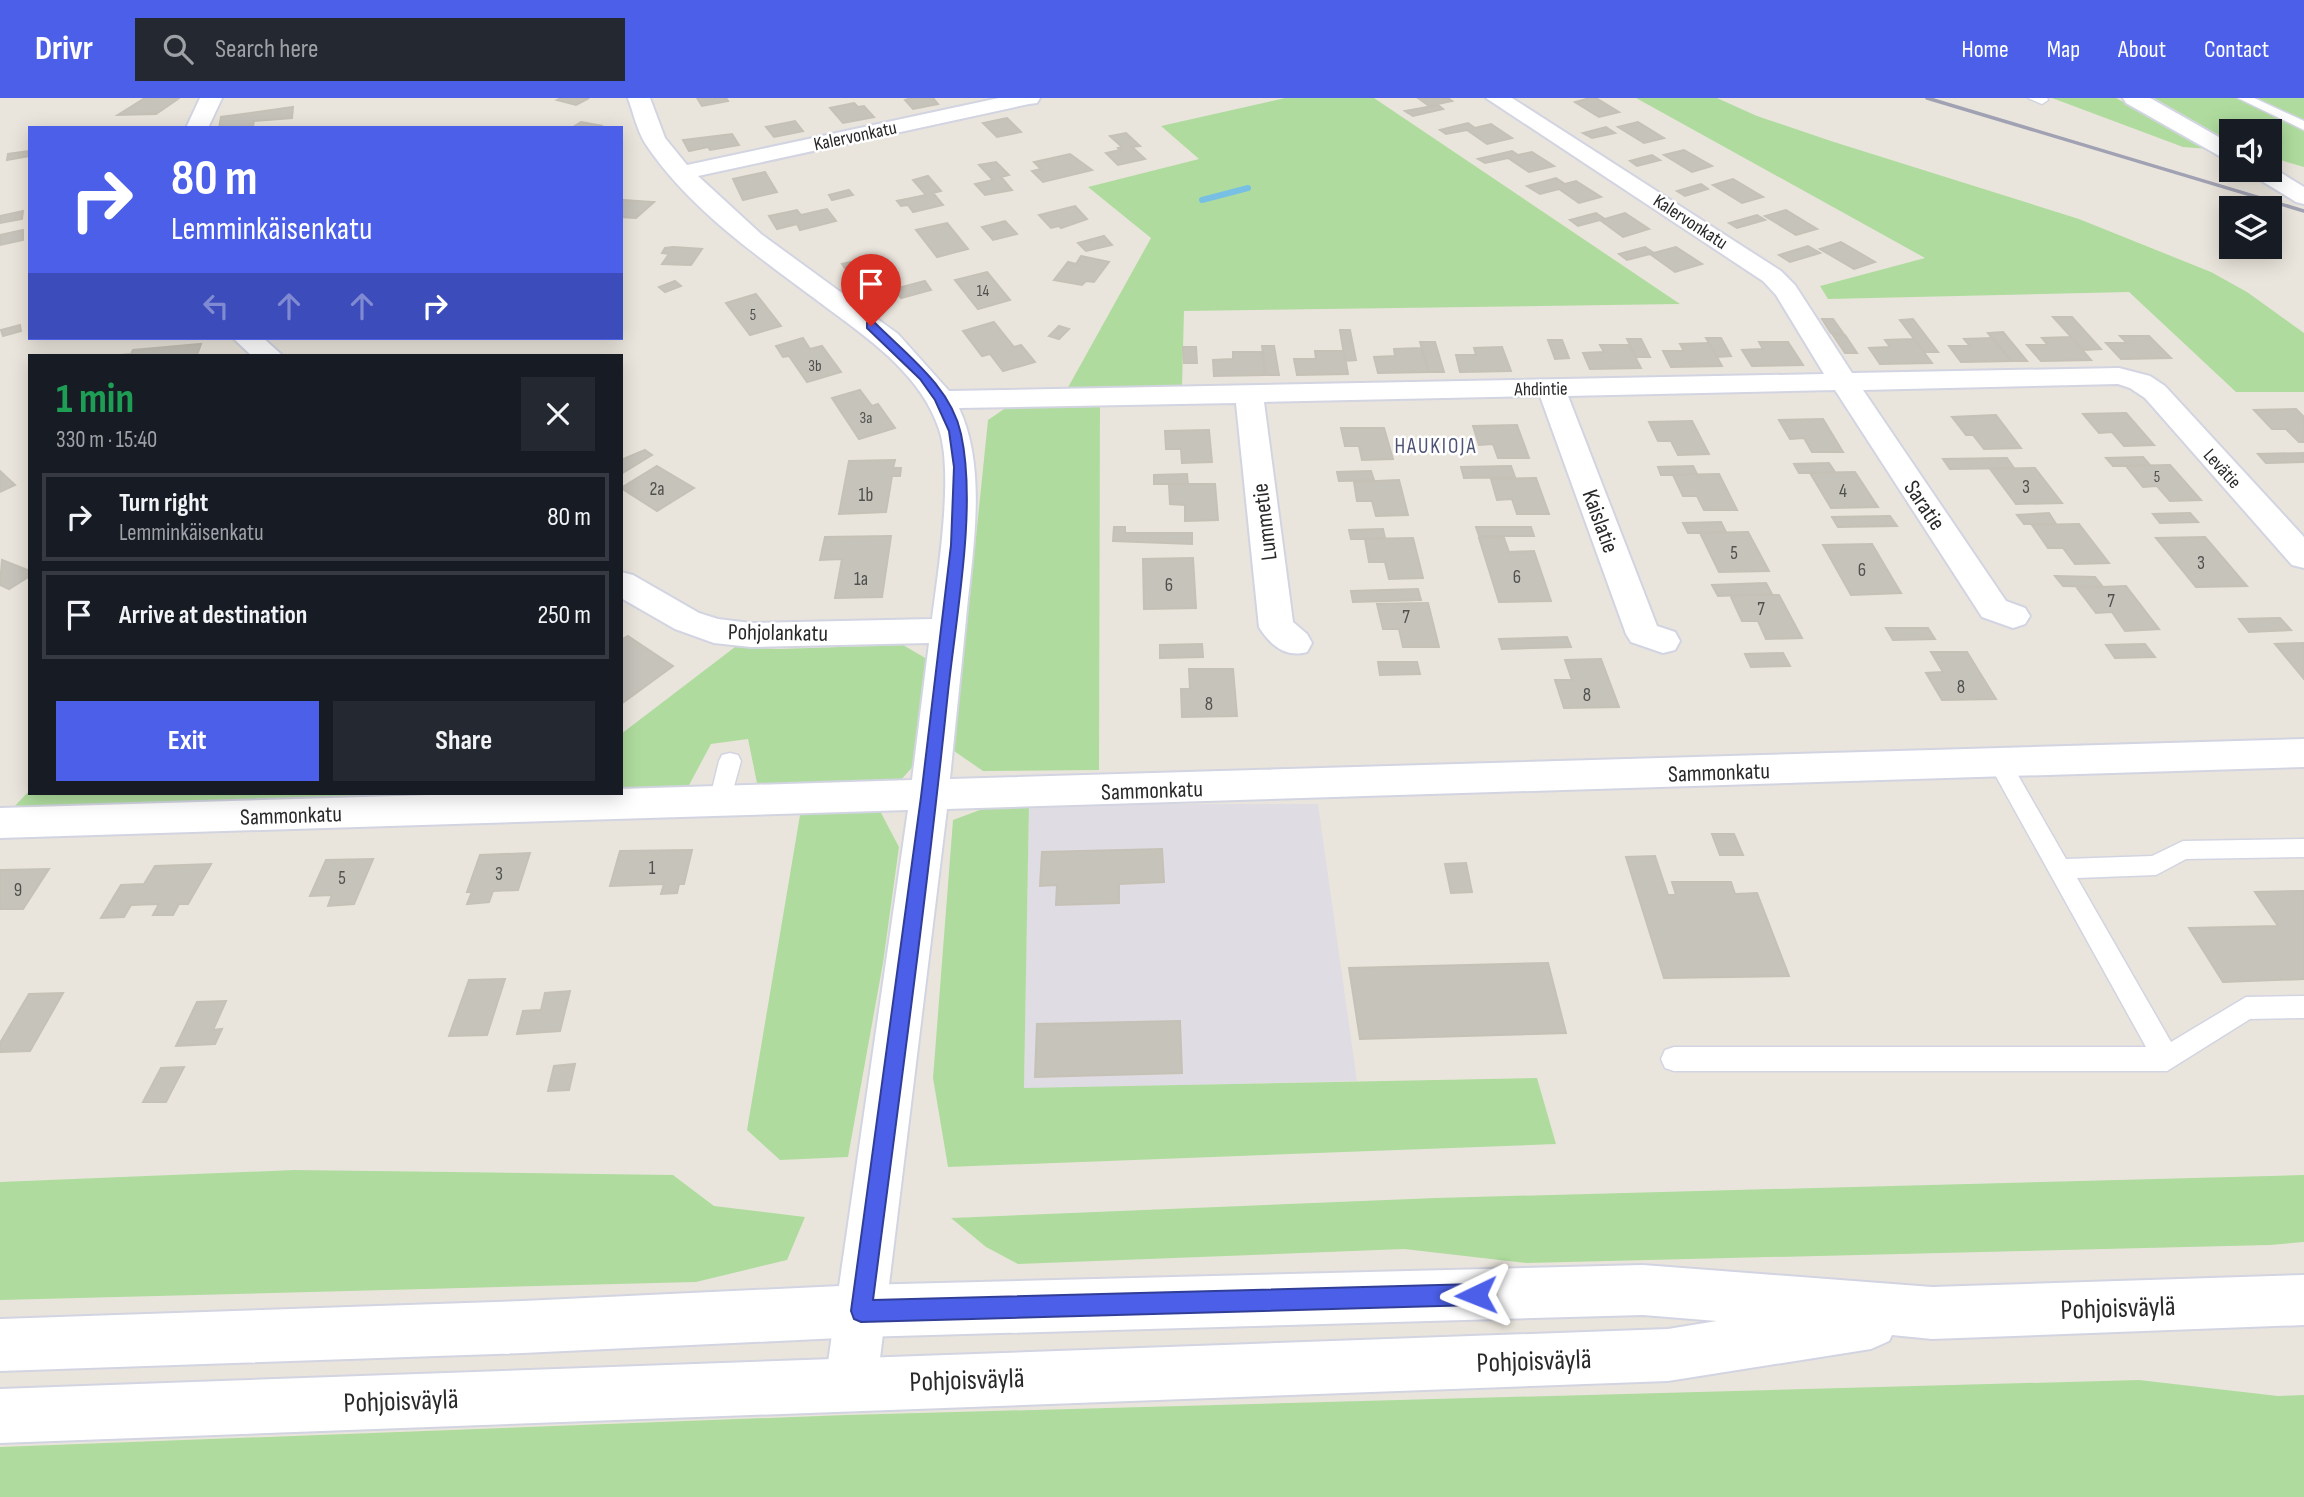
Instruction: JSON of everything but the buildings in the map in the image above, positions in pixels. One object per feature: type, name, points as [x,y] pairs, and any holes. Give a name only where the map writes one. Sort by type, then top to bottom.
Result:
[{"type":"street","points":[[198,126],[211,98]]},
{"type":"street","points":[[639,98],[654,140],[682,173],[718,210],[752,239],[888,340],[924,377],[941,400],[955,431],[960,467],[957,545],[929,797],[851,1383]]},
{"type":"street","name":"Kalervonkatu","points":[[682,173],[1029,98]]},
{"type":"street","name":"Kalervonkatu","points":[[1497,98],[1762,267],[1786,291],[1847,383]]},
{"type":"street","points":[[2134,98],[2219,146]]},
{"type":"street","points":[[2280,182],[2304,197]]},
{"type":"street","points":[[249,340],[267,354]]},
{"type":"street","name":"Ahdintie","points":[[941,400],[2119,376],[2140,382]]},
{"type":"street","name":"Levätie","points":[[2140,382],[2155,392],[2304,557]]},
{"type":"street","name":"Saratie","points":[[1847,383],[1895,463],[1994,609],[2013,616]]},
{"type":"street","name":"Kaislatie","points":[[1551,388],[1643,634],[1663,641]]},
{"type":"street","name":"Lummetie","points":[[1249,394],[1276,627],[1294,643]]},
{"type":"street","name":"Pohjolankatu","points":[[623,584],[687,621],[714,631],[751,635],[947,631]]},
{"type":"street","name":"Sammonkatu","points":[[0,823],[929,797],[2304,753]]},
{"type":"street","name":"Pohjoisväylä","points":[[0,1345],[537,1326],[861,1311],[1643,1290],[1932,1313],[2304,1300]]},
{"type":"street","name":"Pohjoisväylä","points":[[0,1416],[1668,1355],[1932,1313]]},
{"type":"lane","points":[[2244,98],[2304,126]]},
{"type":"lane","points":[[720,802],[730,761]]},
{"type":"lane","points":[[1999,762],[2167,1059]]},
{"type":"lane","points":[[2059,869],[2157,866],[2183,850],[2304,848]]},
{"type":"lane","points":[[1674,1059],[2167,1059],[2246,1008],[2304,1007]]},
{"type":"shaded area","points":[[1029,804],[1318,804],[1357,1081],[1024,1089]]},
{"type":"green space","points":[[1285,98],[1374,98],[1680,304],[1184,311],[1182,388],[1066,391],[1151,238],[1088,187],[1199,159],[1161,126]]},
{"type":"green space","points":[[1636,98],[1717,98],[1757,116],[1834,142],[2079,219],[2211,272],[2247,292],[2304,333],[2304,392],[2236,392],[2129,292],[1828,299],[1820,286],[1925,258]]},
{"type":"green space","points":[[2052,98],[2116,98],[2209,149],[2183,147]]},
{"type":"green space","points":[[2154,98],[2304,98],[2304,167],[2282,161],[2282,119],[2219,119],[2219,135]]},
{"type":"green space","points":[[1100,406],[1099,770],[983,771],[954,751],[988,420],[1007,407]]},
{"type":"green space","points":[[903,645],[927,659],[917,762],[899,782],[758,788],[748,739],[711,744],[687,789],[623,791],[623,732],[735,647],[779,649]]},
{"type":"green space","points":[[28,792],[28,795],[517,795],[11,810]]},
{"type":"green space","points":[[1029,804],[1024,1088],[1537,1078],[1556,1144],[948,1167],[933,1078],[953,820],[993,805]]},
{"type":"green space","points":[[801,809],[879,809],[899,847],[883,963],[848,1157],[780,1160],[747,1130]]},
{"type":"green space","points":[[294,1170],[673,1175],[714,1206],[805,1217],[787,1260],[696,1282],[0,1300],[0,1182]]},
{"type":"green space","points":[[2304,1175],[2304,1242],[2270,1245],[1527,1263],[1404,1249],[1018,1264],[986,1247],[951,1218],[1435,1198]]},
{"type":"green space","points":[[2139,1380],[2278,1396],[2304,1395],[2304,1497],[0,1497],[0,1447],[846,1415]]},
{"type":"waterway","points":[[1202,200],[1248,188]]},
{"type":"railway","points":[[1927,98],[2304,211]]},
{"type":"district","name":"HAUKIOJA","points":[[1436,446]]},
{"type":"route","points":[[871,326],[924,377],[941,400],[955,431],[960,467],[957,545],[929,797],[861,1311],[1476,1295]]}]
